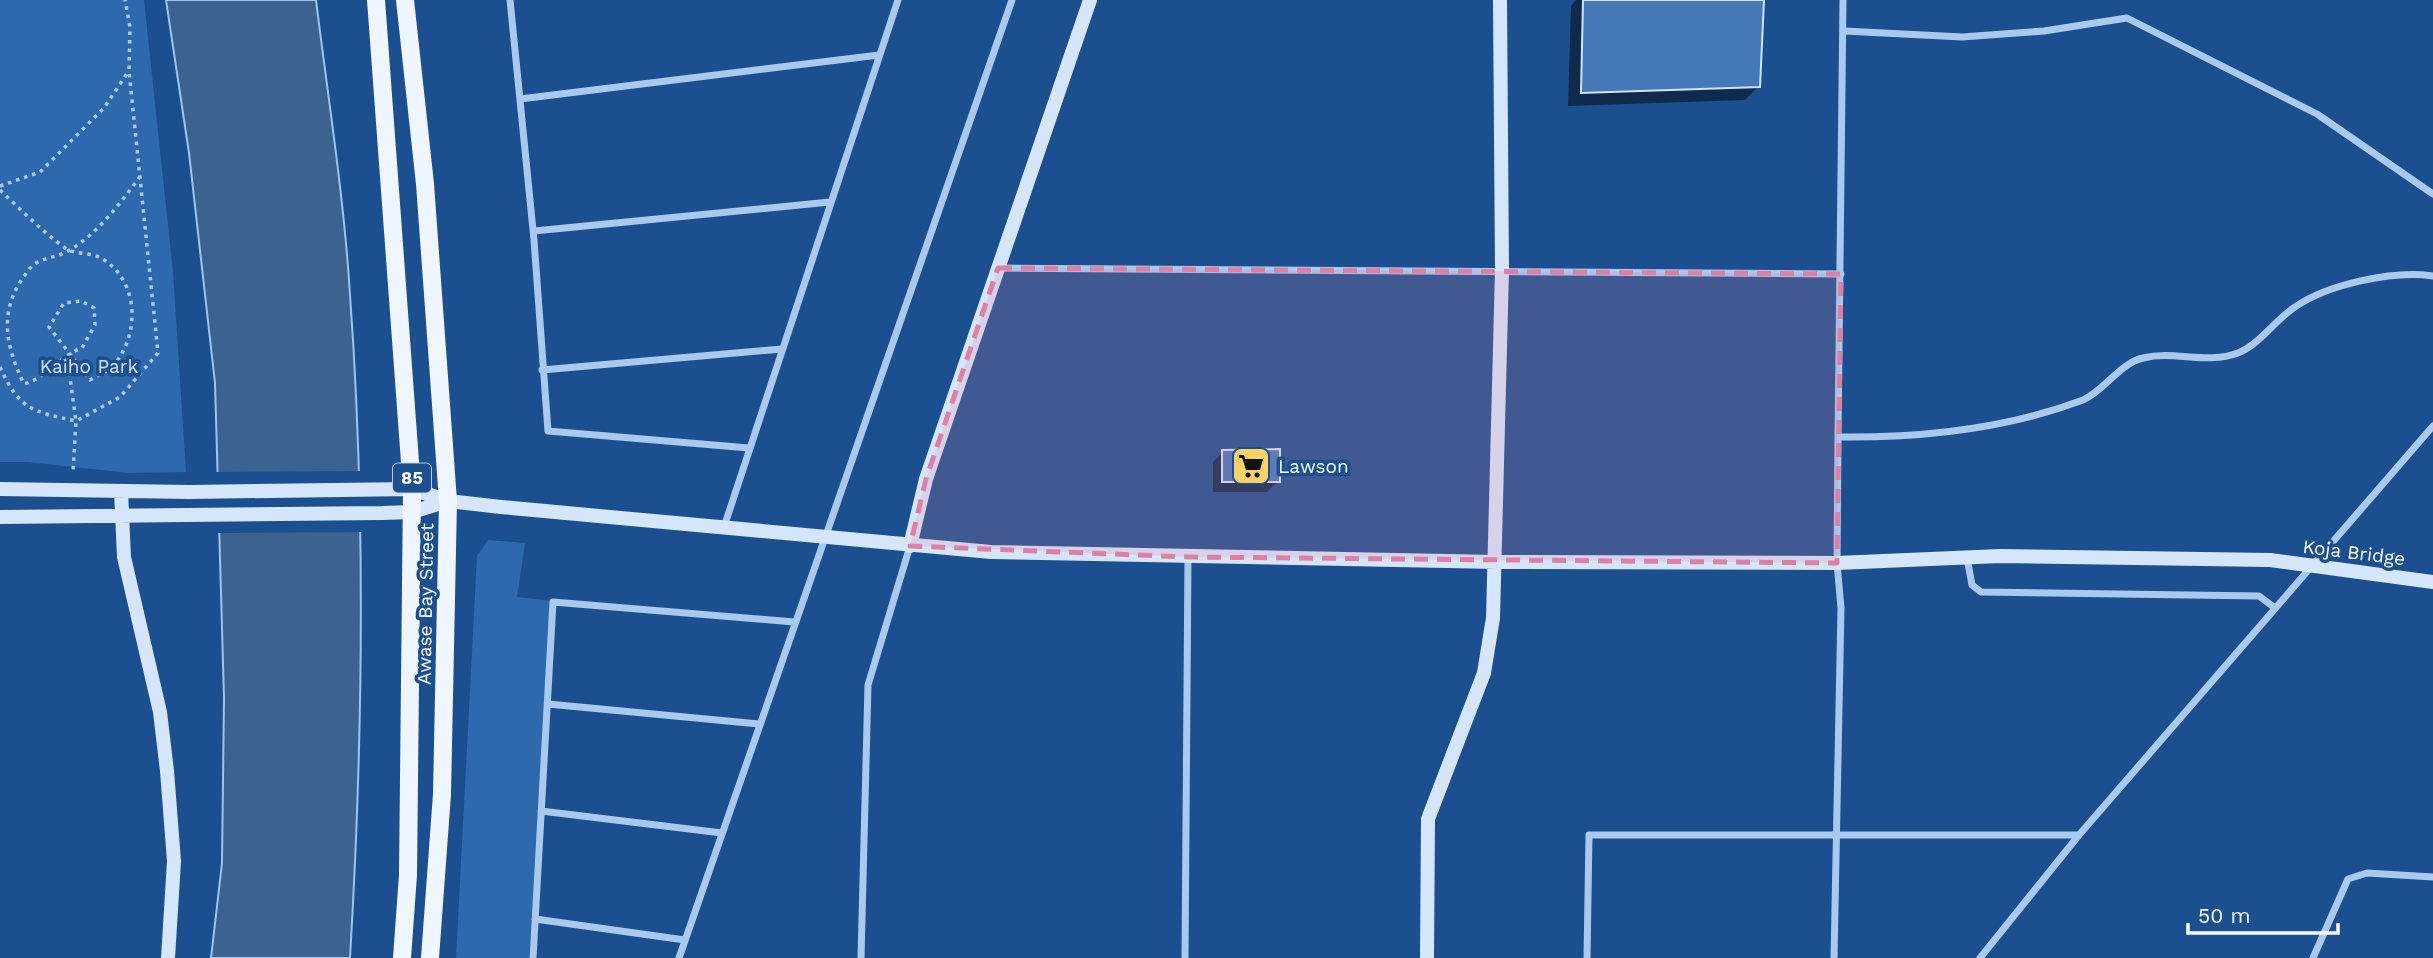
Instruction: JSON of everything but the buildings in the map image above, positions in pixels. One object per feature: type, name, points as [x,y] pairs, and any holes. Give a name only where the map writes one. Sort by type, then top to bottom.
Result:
[{"type":"main road","name":"Awase Bay Street","points":[[376,0],[412,489],[408,875],[402,958]]},
{"type":"main road","name":"Awase Bay Street","points":[[405,0],[425,184],[448,501],[442,794],[430,958]]},
{"type":"street","points":[[509,0],[534,231],[548,431],[748,448]]},
{"type":"street","points":[[724,527],[898,0]]},
{"type":"street","points":[[679,958],[823,537],[1012,0]]},
{"type":"street","points":[[860,958],[868,685],[910,546],[926,479],[1090,0]]},
{"type":"street","points":[[1427,958],[1428,819],[1484,673],[1493,618],[1497,562],[1502,270],[1500,0]]},
{"type":"street","points":[[1835,958],[1841,608],[1838,563],[1838,437],[1843,0]]},
{"type":"street","points":[[1844,31],[1962,37],[2044,31],[2127,18],[2317,114],[2433,194]]},
{"type":"street","points":[[520,99],[879,55]]},
{"type":"street","points":[[534,231],[830,202]]},
{"type":"street","points":[[998,268],[1841,274]]},
{"type":"street","points":[[1838,437],[1893,438],[1940,433],[2050,411],[2087,398],[2142,358],[2211,360],[2240,352],[2296,306],[2344,284],[2386,278],[2433,276]]},
{"type":"street","points":[[542,370],[782,349]]},
{"type":"street","points":[[1980,958],[2079,835],[2433,426]]},
{"type":"street","points":[[0,489],[189,492],[412,489],[448,501]]},
{"type":"street","points":[[121,491],[124,557],[160,712],[167,771],[174,861],[168,958]]},
{"type":"street","points":[[0,517],[412,512],[448,501]]},
{"type":"street","name":"Koja Bridge","points":[[448,501],[991,552],[1497,562],[1838,563],[2109,556],[2270,560],[2433,582]]},
{"type":"street","points":[[1185,958],[1188,557]]},
{"type":"street","points":[[1967,558],[1972,584],[1981,592],[2259,596],[2275,608]]},
{"type":"street","points":[[533,958],[553,602],[794,622]]},
{"type":"street","points":[[548,704],[760,724]]},
{"type":"street","points":[[541,811],[722,833]]},
{"type":"street","points":[[1587,958],[1589,835],[2079,835]]},
{"type":"street","points":[[2313,958],[2348,879],[2367,873],[2433,877]]},
{"type":"street","points":[[535,919],[685,940]]},
{"type":"path","points":[[0,367],[10,389],[31,410],[76,421],[120,397],[158,353],[142,174],[129,71],[130,27],[125,0]]},
{"type":"path","points":[[129,71],[104,108],[40,172],[0,188],[68,250],[99,257],[120,274],[132,302],[133,325],[124,349],[112,367],[90,380],[67,354],[49,327],[64,303],[81,301],[94,309],[95,325],[82,348],[67,354],[38,380],[24,384],[7,350],[2,321],[7,291],[35,264],[68,250],[112,214],[142,174]]},
{"type":"path","points":[[67,354],[76,421],[73,472]]},
{"type":"highlighted area","points":[[998,268],[1841,274],[1837,563],[1188,557],[910,546],[926,479]]},
{"type":"green space","name":"Kaiho Park","points":[[0,0],[144,0],[173,272],[186,472],[129,473],[28,462],[0,462]]},
{"type":"green space","points":[[488,540],[525,543],[517,597],[552,601],[529,958],[456,958],[477,556]]},
{"type":"shaded area","points":[[166,0],[316,0],[347,258],[359,460],[360,710],[350,958],[211,958],[222,863],[224,698],[215,383],[189,153]]},
{"type":"pier","points":[[361,471],[362,532],[216,533],[214,472]]},
{"type":"place","name":"Lawson","points":[[1251,466]]}]
